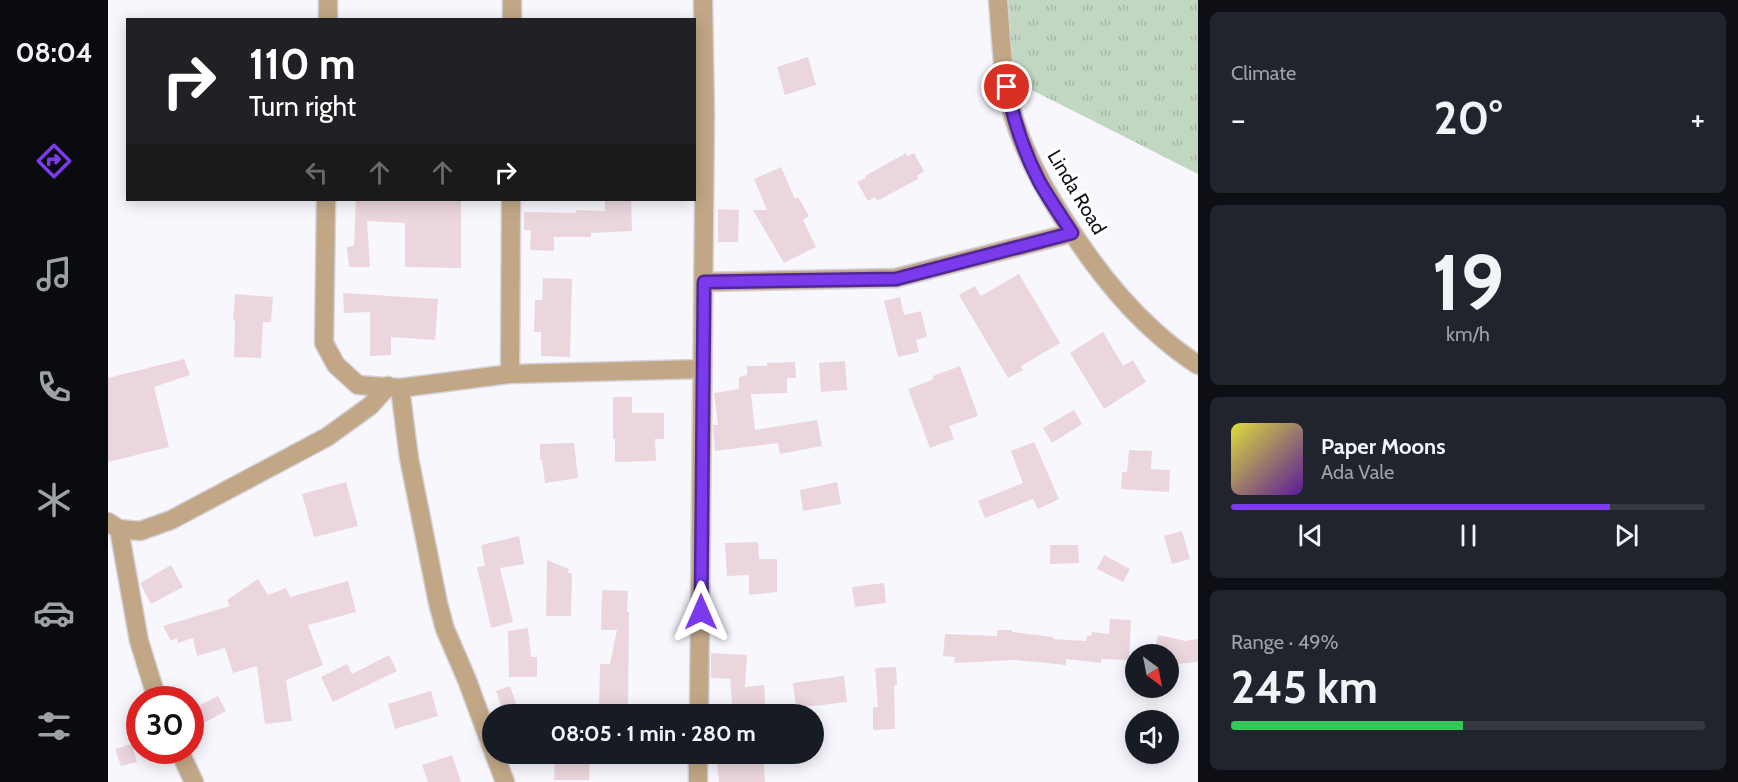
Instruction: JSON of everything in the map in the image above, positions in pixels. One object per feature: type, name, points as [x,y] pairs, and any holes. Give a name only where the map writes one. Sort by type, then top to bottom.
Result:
[{"type":"street","points":[[328,0],[328,18]]},
{"type":"street","points":[[512,0],[512,18]]},
{"type":"street","points":[[699,704],[705,114],[703,0]]},
{"type":"street","name":"Linda Road","points":[[998,0],[1003,64],[1011,109],[1039,179],[1072,233],[1123,301],[1159,336],[1198,365]]},
{"type":"street","points":[[326,201],[324,343],[336,365],[358,385],[394,387],[510,374],[702,369]]},
{"type":"street","points":[[510,374],[511,201]]},
{"type":"street","points":[[704,282],[896,279],[1072,233]]},
{"type":"street","points":[[153,686],[139,641],[113,526],[140,531],[171,520],[327,437],[394,387]]},
{"type":"street","points":[[394,387],[438,603],[482,721]]},
{"type":"street","points":[[186,764],[194,782]]},
{"type":"street","points":[[498,764],[504,782]]},
{"type":"street","points":[[698,764],[698,782]]},
{"type":"green space","points":[[998,0],[1198,0],[1198,174],[1016,82]]},
{"type":"building","points":[[808,57],[816,85],[785,95],[777,67]]},
{"type":"building","points":[[906,153],[907,156],[914,153],[924,171],[917,176],[918,179],[877,201],[875,197],[868,201],[857,182]]},
{"type":"building","points":[[781,167],[795,199],[798,197],[809,216],[803,220],[816,247],[784,263],[753,210],[767,210],[754,179]]},
{"type":"building","points":[[356,201],[461,201],[461,268],[405,267],[405,223],[367,221],[370,267],[349,267],[347,247],[354,246]]},
{"type":"building","points":[[605,201],[631,201],[632,231],[591,233],[591,237],[554,237],[554,251],[530,250],[531,230],[524,230],[524,212],[605,211]]},
{"type":"building","points":[[718,209],[739,210],[738,242],[718,242]]},
{"type":"building","points":[[1019,274],[1060,343],[1021,366],[1023,370],[1008,378],[959,295],[975,286],[981,296]]},
{"type":"building","points":[[543,278],[572,279],[570,357],[541,356],[541,332],[534,332],[535,300],[542,300]]},
{"type":"building","points":[[343,293],[438,299],[435,340],[391,337],[391,355],[370,356],[370,312],[344,313]]},
{"type":"building","points":[[235,294],[273,297],[271,322],[263,322],[261,358],[234,357]]},
{"type":"building","points":[[900,297],[904,315],[921,311],[927,337],[916,340],[919,352],[898,357],[884,301]]},
{"type":"building","points":[[1103,332],[1123,366],[1133,360],[1146,382],[1104,409],[1070,353]]},
{"type":"building","points":[[184,359],[190,375],[154,387],[169,447],[108,462],[108,378]]},
{"type":"building","points":[[845,361],[847,390],[821,392],[819,363]]},
{"type":"building","points":[[795,362],[796,378],[787,378],[787,393],[751,394],[755,430],[817,420],[822,446],[780,454],[778,443],[715,451],[713,425],[718,425],[714,393],[739,389],[739,377],[747,375],[747,366]]},
{"type":"building","points":[[960,366],[978,416],[949,426],[954,439],[930,448],[908,389]]},
{"type":"building","points":[[613,397],[632,397],[632,413],[664,413],[664,439],[655,439],[656,461],[615,462]]},
{"type":"building","points":[[1074,410],[1082,424],[1052,443],[1043,428]]},
{"type":"building","points":[[1034,442],[1059,499],[1038,509],[1033,499],[985,518],[978,501],[1023,483],[1011,451]]},
{"type":"building","points":[[574,443],[578,478],[545,483],[542,460],[540,460],[540,444]]},
{"type":"building","points":[[1129,450],[1152,451],[1151,469],[1170,470],[1169,492],[1121,489],[1122,472],[1127,472]]},
{"type":"building","points":[[346,482],[358,526],[314,537],[302,494]]},
{"type":"building","points":[[837,482],[841,504],[803,511],[800,490]]},
{"type":"building","points":[[1182,531],[1190,559],[1172,564],[1164,536]]},
{"type":"building","points":[[519,536],[524,564],[500,568],[513,622],[491,628],[477,567],[485,566],[481,545]]},
{"type":"building","points":[[758,542],[759,559],[777,559],[777,592],[749,595],[749,575],[727,576],[725,543]]},
{"type":"building","points":[[1050,545],[1078,545],[1079,563],[1050,564]]},
{"type":"building","points":[[1104,555],[1130,569],[1123,582],[1097,569]]},
{"type":"building","points":[[547,560],[569,569],[568,573],[572,573],[571,616],[546,616]]},
{"type":"building","points":[[171,565],[183,587],[151,604],[140,583]]},
{"type":"building","points":[[258,579],[268,595],[286,588],[290,597],[348,581],[356,612],[308,625],[323,665],[286,680],[292,721],[265,724],[257,666],[233,673],[225,648],[197,656],[193,638],[178,643],[177,638],[171,641],[163,626],[230,606],[227,600]]},
{"type":"building","points":[[884,583],[886,603],[855,607],[852,587]]},
{"type":"building","points":[[602,590],[628,591],[628,704],[599,704],[600,664],[610,664],[617,630],[601,630]]},
{"type":"building","points":[[1110,619],[1131,620],[1130,644],[1125,644],[1125,660],[1101,659],[1101,663],[1066,659],[1066,665],[1015,660],[954,663],[955,657],[943,656],[945,634],[997,636],[997,630],[1012,630],[1012,632],[1054,637],[1053,639],[1086,641],[1087,636],[1091,636],[1092,632],[1109,634]]},
{"type":"building","points":[[528,628],[531,657],[537,657],[537,677],[509,677],[508,631]]},
{"type":"building","points":[[1158,635],[1185,641],[1198,639],[1198,662],[1179,664],[1179,644],[1156,644]]},
{"type":"building","points":[[711,653],[747,655],[745,687],[764,685],[765,704],[732,704],[730,679],[711,678]]},
{"type":"building","points":[[389,655],[397,671],[333,702],[321,677],[347,664],[352,674]]},
{"type":"building","points":[[896,667],[895,729],[873,730],[873,707],[878,707],[875,668]]},
{"type":"building","points":[[844,676],[847,702],[824,705],[796,704],[793,683]]},
{"type":"building","points":[[510,686],[516,704],[501,704],[496,691]]},
{"type":"building","points":[[431,691],[438,716],[395,729],[388,704]]},
{"type":"building","points":[[218,696],[226,711],[204,723],[204,703]]},
{"type":"building","points":[[126,746],[126,764],[129,764],[121,766],[115,749]]},
{"type":"building","points":[[452,755],[461,782],[428,782],[422,765]]},
{"type":"building","points":[[555,764],[590,764],[589,780],[554,780]]},
{"type":"building","points":[[717,764],[764,764],[765,782],[719,782]]},
{"type":"route","points":[[701,612],[704,282],[896,279],[1072,233],[1039,179],[1011,109],[1007,87]]}]
